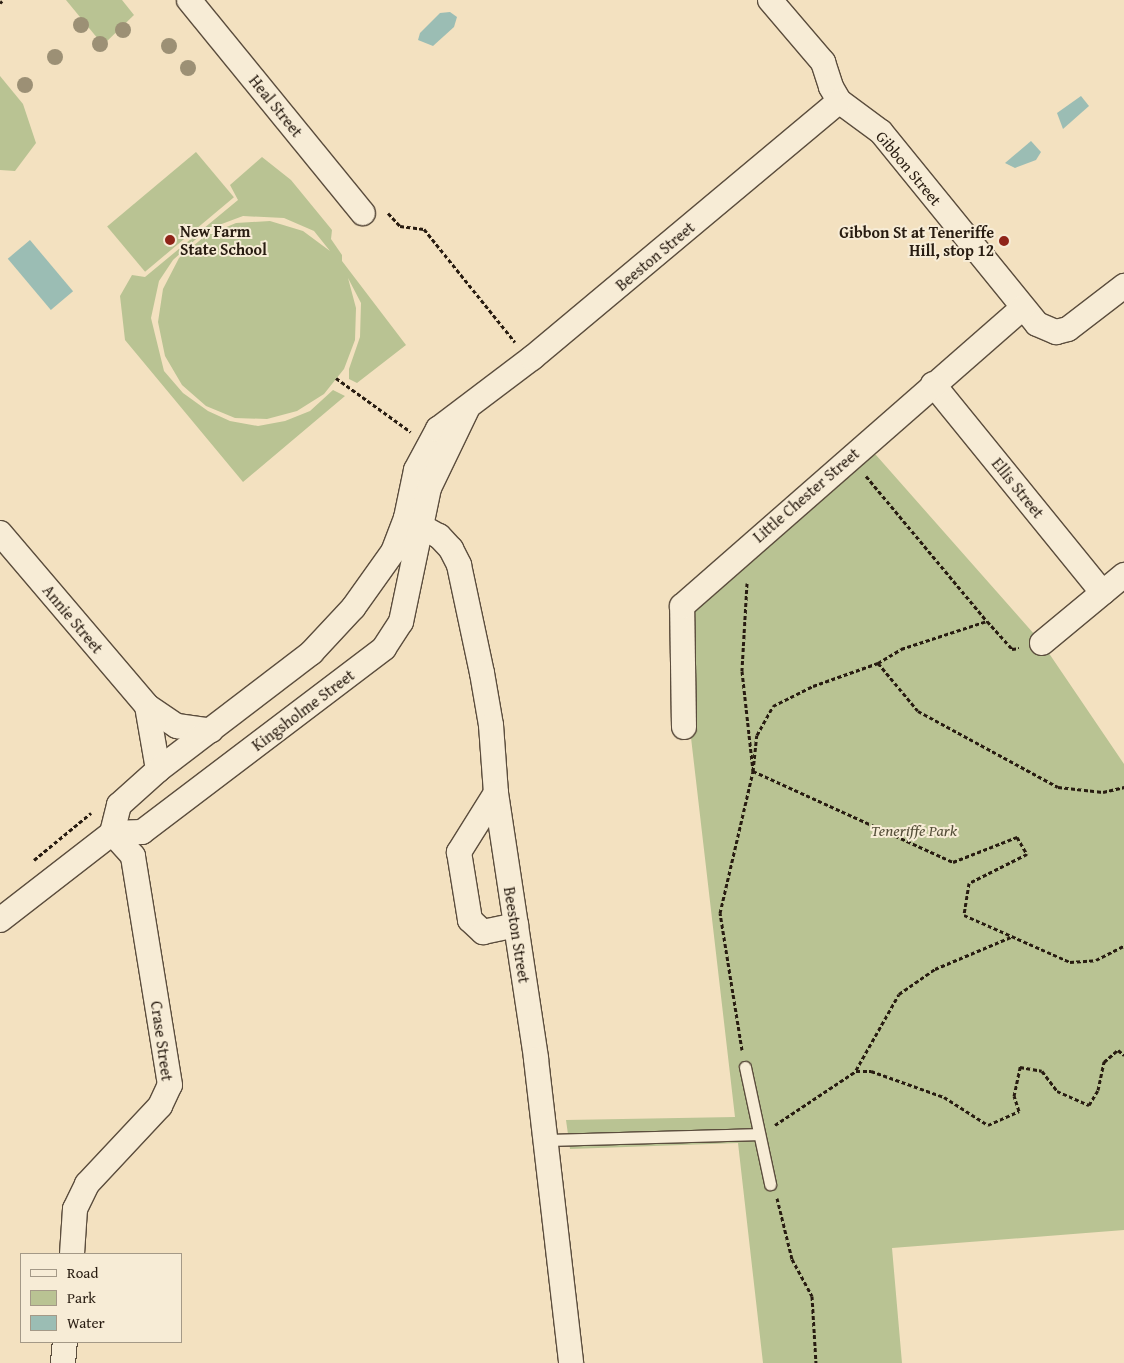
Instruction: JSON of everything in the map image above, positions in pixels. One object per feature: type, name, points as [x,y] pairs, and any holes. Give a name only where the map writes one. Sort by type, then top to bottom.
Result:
[{"type":"street","name":"Heal Street","points":[[189,0],[363,213]]},
{"type":"street","name":"Gibbon Street","points":[[770,0],[823,62],[830,87],[839,102],[882,132],[1037,324],[1056,332],[1082,321],[1124,286]]},
{"type":"street","name":"Beeston Street","points":[[571,1363],[516,924],[496,793],[492,725],[459,565],[452,549],[414,522],[428,488],[467,407],[532,358],[839,102]]},
{"type":"street","name":"Little Chester Street","points":[[684,726],[682,606],[932,384],[1023,308]]},
{"type":"street","name":"Ellis Street","points":[[932,384],[1103,593]]},
{"type":"street","points":[[0,920],[112,833],[119,805],[158,770],[312,653],[353,608],[414,522]]},
{"type":"street","name":"Kingsholme Street","points":[[112,833],[142,832],[384,648],[401,622],[414,522]]},
{"type":"street","name":"Annie Street","points":[[0,533],[147,706],[177,726],[211,731]]},
{"type":"street","points":[[1042,643],[1124,575]]},
{"type":"street","points":[[147,706],[158,770]]},
{"type":"street","points":[[496,793],[459,852],[460,862],[470,920],[484,932],[516,924]]},
{"type":"street","name":"Crase Street","points":[[72,1253],[75,1209],[86,1184],[160,1106],[170,1085],[133,856],[112,833]]},
{"type":"street","points":[[63,1363],[65,1343]]},
{"type":"lane","points":[[744,1067],[770,1184]]},
{"type":"lane","points":[[544,1140],[758,1134]]},
{"type":"path","points":[[363,213],[374,208],[386,211],[400,226],[424,229],[513,340],[532,358]]},
{"type":"path","points":[[336,378],[388,417]]},
{"type":"path","points":[[850,457],[1012,649],[1042,643]]},
{"type":"path","points":[[747,578],[742,672],[753,771]]},
{"type":"path","points":[[744,1067],[720,913],[753,771],[757,735],[773,706],[813,686],[878,662],[901,649],[987,621]]},
{"type":"path","points":[[878,662],[918,712],[1058,787],[1104,792],[1124,787]]},
{"type":"path","points":[[753,771],[953,862],[1017,837],[1027,854],[969,883],[964,915],[1070,962],[1096,960],[1124,946]]},
{"type":"path","points":[[30,863],[99,807]]},
{"type":"path","points":[[758,1134],[787,1120],[856,1071],[899,994],[935,969],[1012,937]]},
{"type":"path","points":[[856,1071],[872,1071],[944,1097],[988,1124],[1019,1111],[1014,1096],[1020,1067],[1042,1070],[1057,1091],[1089,1105],[1098,1090],[1104,1062],[1118,1050],[1124,1055]]},
{"type":"path","points":[[770,1184],[777,1198],[792,1259],[812,1296],[816,1363]]},
{"type":"green space","points":[[66,0],[122,0],[134,15],[103,45]]},
{"type":"green space","points":[[0,76],[23,104],[36,143],[15,171],[0,170]]},
{"type":"green space","points":[[196,152],[234,197],[145,272],[107,227]]},
{"type":"green space","points":[[262,157],[291,180],[332,230],[331,239],[342,255],[342,261],[406,345],[357,383],[349,379],[349,369],[360,337],[361,303],[348,278],[356,308],[355,340],[344,369],[324,394],[297,411],[267,419],[235,418],[206,406],[182,385],[165,356],[158,322],[163,289],[179,258],[205,236],[236,223],[270,221],[303,231],[330,251],[314,231],[284,218],[243,216],[211,228],[195,240],[173,260],[159,281],[151,318],[164,371],[183,393],[208,411],[230,421],[258,426],[285,421],[310,411],[333,390],[345,396],[243,482],[125,340],[120,296],[132,275],[145,277],[238,200],[230,185]]},
{"type":"green space","name":"Teneriffe Park","points":[[863,446],[876,455],[1042,643],[1124,764],[1124,1230],[892,1248],[902,1363],[763,1363],[738,1143],[570,1149],[566,1120],[735,1117],[690,729],[690,615]]},
{"type":"water","points":[[450,12],[457,17],[454,27],[433,46],[418,40],[420,33],[440,13]]},
{"type":"water","points":[[1081,96],[1089,106],[1063,129],[1057,113]]},
{"type":"water","points":[[1031,141],[1041,152],[1036,160],[1015,168],[1005,163]]},
{"type":"water","points":[[30,240],[73,291],[51,310],[8,259]]},
{"type":"place","name":"New Farm State School","points":[[170,240]]},
{"type":"place","name":"Gibbon St at Teneriffe Hill, stop 12","points":[[1004,241]]}]
